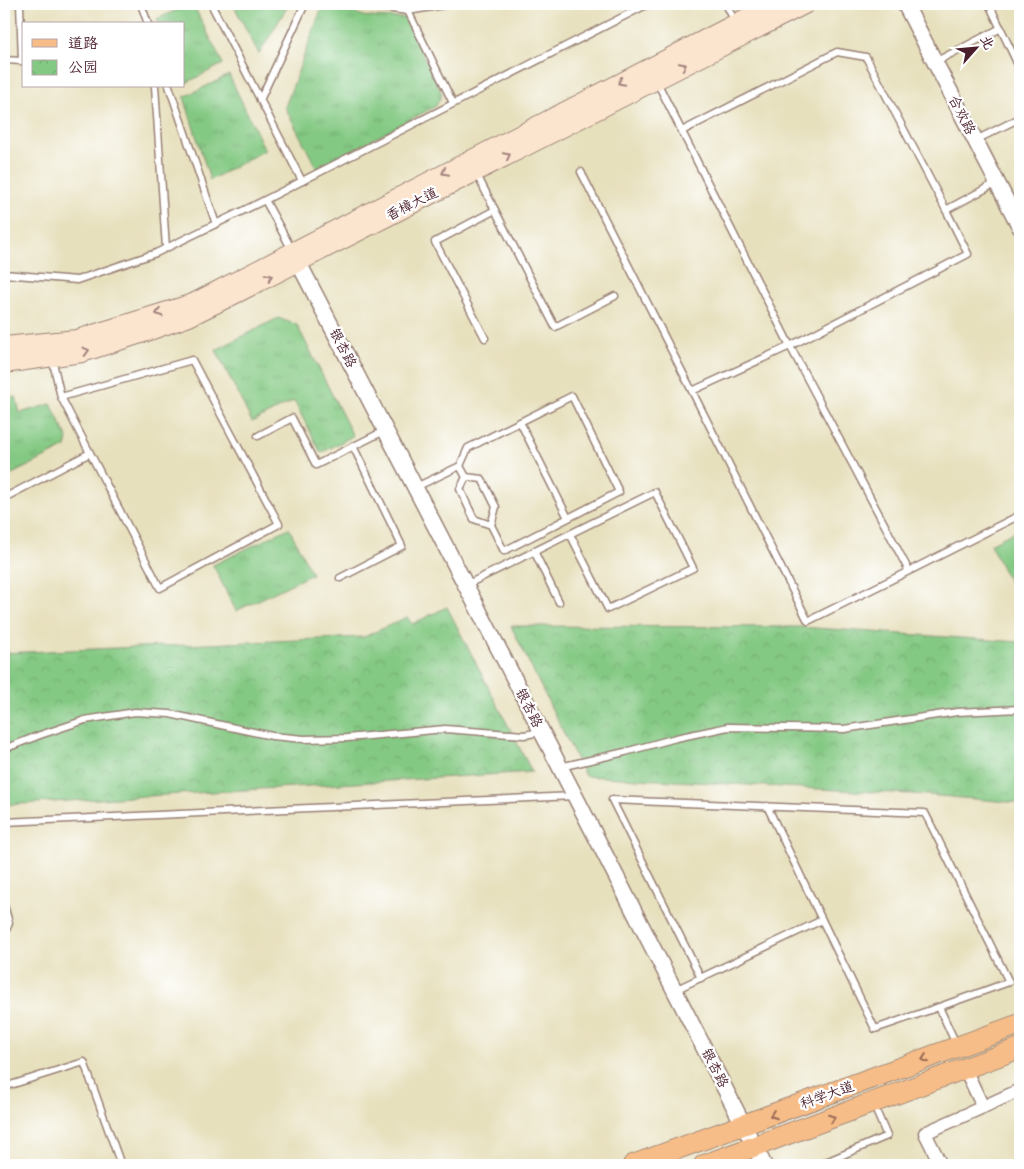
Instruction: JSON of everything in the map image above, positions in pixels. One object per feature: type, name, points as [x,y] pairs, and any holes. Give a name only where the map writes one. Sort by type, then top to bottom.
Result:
[{"type":"main road","name":"香樟大道","points":[[4,364],[82,353],[138,336],[189,317],[295,257],[773,4]]},
{"type":"main road","name":"香樟大道","points":[[4,346],[77,339],[193,302],[295,257],[476,172],[806,4]]},
{"type":"main road","name":"科学大道","points":[[633,1165],[1020,1024]]},
{"type":"main road","name":"科学大道","points":[[704,1165],[1020,1048]]},
{"type":"street","name":"合欢路","points":[[904,4],[1020,227]]},
{"type":"street","name":"银杏路","points":[[295,257],[764,1165]]},
{"type":"street","points":[[965,1069],[983,1107]]},
{"type":"street","points":[[941,1165],[926,1133],[1020,1090]]},
{"type":"lane","points":[[4,60],[22,61],[20,4]]},
{"type":"lane","points":[[141,4],[147,22]]},
{"type":"lane","points":[[211,4],[302,181]]},
{"type":"lane","points":[[260,100],[305,4]]},
{"type":"lane","points":[[355,4],[408,11],[449,4]]},
{"type":"lane","points":[[4,274],[77,280],[156,253],[265,200],[648,4]]},
{"type":"lane","points":[[726,4],[736,23]]},
{"type":"lane","points":[[989,4],[1020,69]]},
{"type":"lane","points":[[408,11],[453,103]]},
{"type":"lane","points":[[935,62],[1001,28]]},
{"type":"lane","points":[[682,131],[837,52],[866,57],[968,254],[790,346],[692,391]]},
{"type":"lane","points":[[656,80],[790,346],[909,571]]},
{"type":"lane","points":[[155,88],[166,248]]},
{"type":"lane","points":[[170,88],[216,224]]},
{"type":"lane","points":[[976,140],[1019,121]]},
{"type":"lane","points":[[476,172],[555,327],[615,296]]},
{"type":"lane","points":[[581,172],[808,621],[1020,515]]},
{"type":"lane","points":[[946,210],[997,183]]},
{"type":"lane","points":[[265,200],[295,257]]},
{"type":"lane","points":[[485,338],[435,242],[496,210]]},
{"type":"lane","points":[[52,357],[61,397],[160,588],[279,524],[192,360],[61,397]]},
{"type":"lane","points":[[415,488],[460,466],[468,448],[572,396],[620,492],[504,551],[491,525],[474,518],[460,489],[466,477]]},
{"type":"lane","points":[[258,436],[292,418],[316,465],[385,430]]},
{"type":"lane","points":[[520,422],[568,518]]},
{"type":"lane","points":[[340,578],[402,546],[353,446]]},
{"type":"lane","points":[[4,498],[90,453]]},
{"type":"lane","points":[[460,466],[466,477]]},
{"type":"lane","points":[[466,477],[482,479],[496,507],[491,525]]},
{"type":"lane","points":[[466,585],[655,492],[693,568],[608,609],[570,534]]},
{"type":"lane","points":[[534,551],[559,602]]},
{"type":"lane","points":[[560,767],[728,727],[844,729],[957,712],[1020,709]]},
{"type":"lane","points":[[4,748],[85,720],[135,712],[170,714],[272,736],[304,739],[347,738],[445,729],[524,735],[542,732]]},
{"type":"lane","points":[[4,822],[575,796]]},
{"type":"lane","points":[[701,978],[612,800],[767,806],[925,813],[1009,982],[875,1029],[767,806]]},
{"type":"lane","points":[[4,905],[9,923],[4,935]]},
{"type":"lane","points":[[675,990],[822,920]]},
{"type":"lane","points":[[939,1007],[957,1047]]},
{"type":"lane","points":[[4,1087],[84,1062],[121,1165]]},
{"type":"lane","points":[[819,1165],[887,1136],[873,1103]]},
{"type":"green space","points":[[193,4],[223,64],[185,83],[185,22],[158,22],[157,19]]},
{"type":"green space","points":[[233,4],[289,4],[259,54]]},
{"type":"green space","points":[[323,4],[367,17],[405,18],[442,94],[436,106],[317,169],[285,107]]},
{"type":"green space","points":[[229,75],[265,150],[210,180],[184,97]]},
{"type":"green space","points":[[278,318],[297,325],[353,436],[321,453],[294,401],[252,422],[216,350]]},
{"type":"green space","points":[[16,397],[20,413],[51,404],[68,439],[66,447],[4,478],[4,398]]},
{"type":"green space","points":[[289,528],[312,574],[236,611],[213,565]]},
{"type":"green space","points":[[1020,529],[1020,604],[990,544]]},
{"type":"green space","points":[[447,607],[532,772],[4,805],[4,653],[364,637],[407,617],[412,624]]},
{"type":"green space","points":[[511,626],[800,627],[1020,642],[1020,803],[928,795],[585,776]]}]
